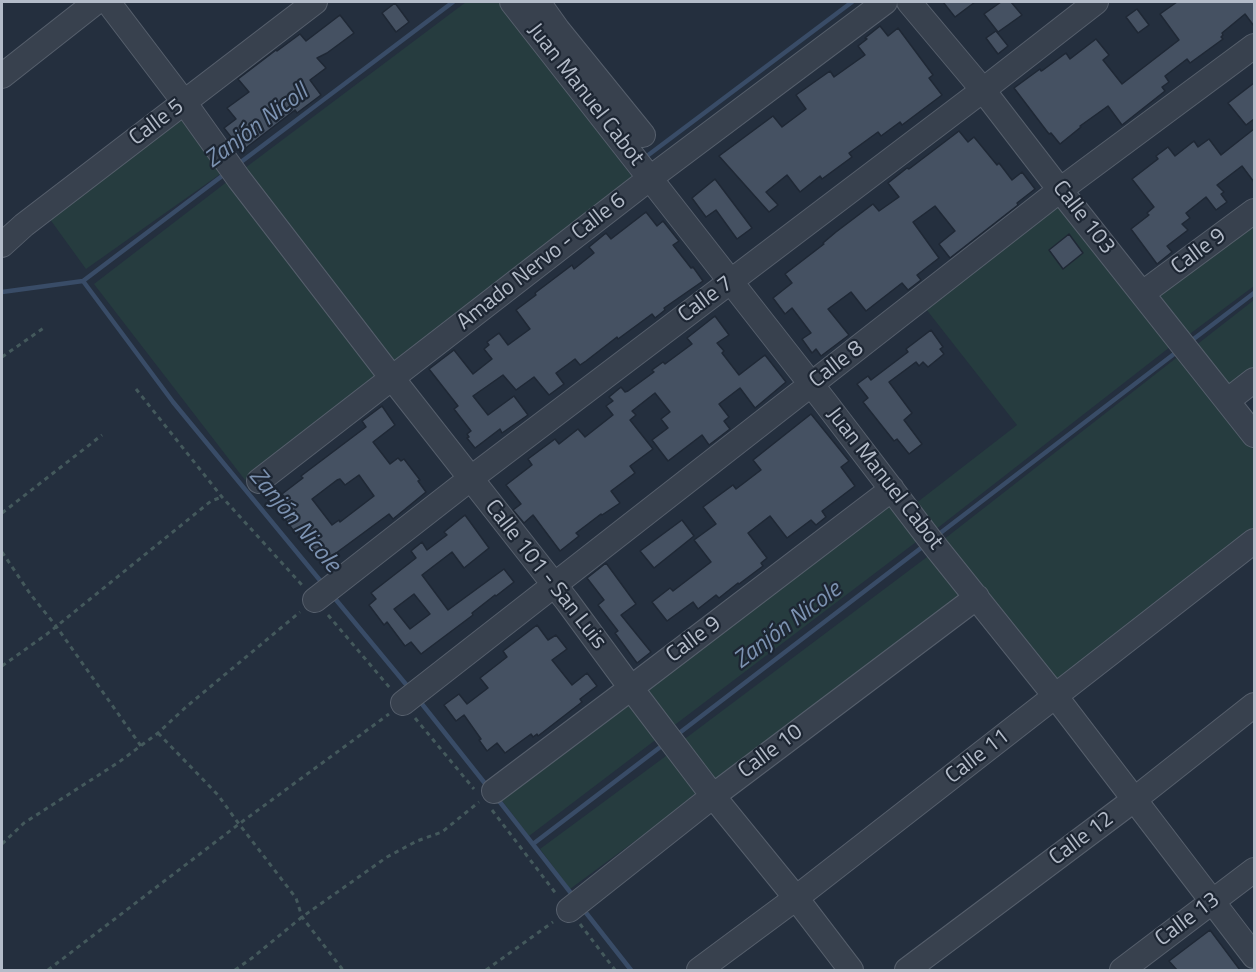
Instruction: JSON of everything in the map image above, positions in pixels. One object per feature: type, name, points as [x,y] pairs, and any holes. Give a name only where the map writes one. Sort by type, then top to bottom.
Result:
[{"type":"street","points":[[2,75],[96,2]]},
{"type":"street","name":"Calle 101 - San Luis","points":[[108,2],[232,170],[554,585],[713,796],[851,970]]},
{"type":"street","name":"Calle 5","points":[[2,245],[24,225],[315,2]]},
{"type":"street","name":"Juan Manuel Cabot","points":[[512,2],[1056,697],[1254,956]]},
{"type":"street","points":[[538,2],[643,135]]},
{"type":"street","name":"Amado Nervo - Calle 6","points":[[259,481],[649,179],[885,2]]},
{"type":"street","name":"Calle 103","points":[[909,2],[983,90],[1254,435]]},
{"type":"street","name":"Calle 7","points":[[324,593],[1096,2]]},
{"type":"street","name":"Calle 8","points":[[403,703],[1060,190],[1254,46]]},
{"type":"street","name":"Calle 9","points":[[1143,293],[1254,211]]},
{"type":"street","points":[[1227,401],[1254,380]]},
{"type":"street","name":"Calle 9","points":[[486,797],[892,489]]},
{"type":"street","name":"Calle 11","points":[[699,970],[796,898],[1254,541]]},
{"type":"street","name":"Calle 10","points":[[575,906],[713,796],[977,597]]},
{"type":"street","name":"Calle 12","points":[[907,970],[1135,799],[1254,705]]},
{"type":"street","name":"Calle 13","points":[[1122,970],[1254,870]]},
{"type":"path","points":[[2,357],[45,327]]},
{"type":"path","points":[[136,389],[222,497],[324,593],[403,703],[486,797],[575,906],[615,970]]},
{"type":"path","points":[[2,513],[102,435]]},
{"type":"path","points":[[2,666],[56,626],[211,501],[222,497]]},
{"type":"path","points":[[2,552],[141,746]]},
{"type":"path","points":[[2,844],[24,823],[158,734],[186,707],[324,593]]},
{"type":"path","points":[[48,970],[239,824],[403,703]]},
{"type":"path","points":[[158,734],[219,795],[296,898],[302,917],[342,970]]},
{"type":"path","points":[[235,970],[302,917],[387,857],[417,841],[442,832],[486,797]]},
{"type":"path","points":[[486,970],[575,906]]},
{"type":"green space","points":[[466,2],[499,2],[637,183],[395,365],[245,168]]},
{"type":"green space","points":[[181,113],[223,172],[86,269],[44,211]]},
{"type":"green space","points":[[228,181],[379,377],[245,480],[94,284]]},
{"type":"green space","points":[[1060,205],[1170,347],[935,530],[915,504],[1017,425],[926,309]]},
{"type":"green space","points":[[1254,222],[1254,286],[1187,336],[1156,296]]},
{"type":"green space","points":[[1254,300],[1254,368],[1228,388],[1195,346]]},
{"type":"green space","points":[[1180,355],[1254,450],[1254,530],[1056,684],[943,540]]},
{"type":"green space","points":[[891,501],[920,539],[672,727],[644,689]]},
{"type":"green space","points":[[931,554],[963,596],[714,784],[682,741]]},
{"type":"green space","points":[[629,700],[658,738],[529,836],[500,798]]},
{"type":"green space","points":[[670,753],[700,793],[570,889],[540,849]]},
{"type":"building","points":[[943,2],[975,2],[955,17]]},
{"type":"building","points":[[1001,2],[1011,2],[1022,15],[998,32],[984,14]]},
{"type":"building","points":[[1177,2],[1254,2],[1254,26],[1245,14],[1222,33],[1223,39],[1190,63],[1187,59],[1165,76],[1169,82],[1162,87],[1165,91],[1122,125],[1108,106],[1060,144],[1051,133],[1049,134],[1014,88],[1066,53],[1070,59],[1096,39],[1109,55],[1103,60],[1122,84],[1179,40],[1160,14]]},
{"type":"building","points":[[395,3],[409,22],[396,32],[382,13]]},
{"type":"building","points":[[1137,9],[1149,25],[1138,33],[1126,17]]},
{"type":"building","points":[[340,15],[354,33],[317,58],[326,68],[310,80],[321,95],[297,113],[295,110],[242,151],[224,128],[236,119],[227,108],[249,92],[238,79],[300,34],[306,41]]},
{"type":"building","points":[[880,26],[888,36],[898,28],[933,75],[929,78],[942,95],[902,125],[900,122],[881,136],[878,132],[849,153],[852,157],[822,179],[820,176],[800,192],[787,175],[766,192],[778,205],[769,212],[719,156],[773,116],[782,127],[806,109],[796,95],[830,71],[834,77],[865,55],[858,46]]},
{"type":"building","points":[[996,31],[1008,46],[998,54],[986,38]]},
{"type":"building","points":[[1254,83],[1254,119],[1246,125],[1228,103]]},
{"type":"building","points":[[1254,129],[1254,182],[1242,166],[1217,185],[1224,192],[1221,194],[1227,202],[1216,210],[1206,197],[1186,213],[1190,218],[1182,224],[1188,230],[1167,246],[1172,252],[1157,264],[1131,229],[1149,215],[1147,213],[1154,207],[1132,179],[1158,159],[1156,156],[1168,147],[1175,156],[1194,141],[1198,147],[1209,139],[1221,155]]},
{"type":"building","points":[[959,131],[968,142],[974,137],[1012,180],[1022,172],[1035,189],[950,258],[939,244],[955,231],[935,206],[913,222],[939,258],[917,275],[921,280],[908,290],[902,283],[866,311],[851,292],[828,309],[849,335],[821,356],[816,349],[812,353],[802,339],[811,333],[792,308],[785,314],[773,298],[792,283],[785,274],[873,204],[879,211],[899,197],[888,183]]},
{"type":"building","points":[[715,179],[752,228],[737,239],[716,210],[706,217],[692,198]]},
{"type":"building","points":[[646,212],[657,226],[663,221],[679,241],[673,245],[703,281],[664,308],[665,310],[655,318],[652,314],[580,365],[575,359],[556,373],[564,384],[549,395],[534,377],[516,390],[503,375],[473,396],[488,415],[514,396],[528,415],[502,433],[500,429],[475,448],[467,438],[469,437],[467,434],[471,431],[454,409],[458,406],[429,369],[454,350],[473,374],[492,359],[484,349],[489,345],[487,342],[499,333],[508,345],[530,329],[516,310],[572,265],[574,269],[594,253],[589,247],[606,233],[611,239]]},
{"type":"building","points":[[1069,234],[1083,253],[1063,269],[1049,250]]},
{"type":"building","points":[[715,316],[729,335],[717,343],[739,375],[765,355],[786,382],[755,408],[740,388],[719,404],[729,417],[724,421],[730,429],[709,445],[702,435],[668,461],[652,440],[668,428],[661,419],[670,412],[655,393],[632,411],[636,415],[630,420],[653,449],[630,466],[635,473],[611,491],[620,503],[576,533],[579,536],[560,551],[533,515],[524,523],[513,510],[521,504],[506,485],[532,465],[528,459],[555,439],[559,444],[578,429],[585,437],[613,415],[606,406],[613,401],[609,397],[621,387],[625,392],[628,391],[654,372],[652,370],[663,362],[665,364],[692,344],[687,338]]},
{"type":"building","points":[[931,330],[943,347],[940,349],[944,354],[928,367],[923,362],[919,366],[916,362],[889,382],[912,413],[904,420],[922,444],[909,454],[897,439],[894,441],[863,402],[868,398],[857,384],[868,376],[871,380],[908,352],[906,349]]},
{"type":"building","points":[[382,406],[395,425],[373,442],[390,464],[398,458],[401,461],[404,459],[426,492],[393,519],[389,514],[328,559],[319,548],[314,552],[299,532],[296,534],[273,503],[303,478],[301,476],[366,427],[362,421]],"holes":[[[359,475],[374,496],[340,522],[339,520],[332,525],[312,499],[337,480],[340,479],[345,485]]]},
{"type":"building","points":[[811,414],[849,461],[841,467],[855,486],[822,511],[826,517],[816,525],[811,520],[787,538],[770,516],[748,533],[767,558],[761,563],[763,566],[719,598],[716,595],[698,609],[693,602],[667,621],[652,602],[670,588],[673,591],[711,562],[694,540],[716,524],[703,507],[733,485],[736,489],[761,470],[753,460]]},
{"type":"building","points":[[465,515],[489,548],[464,568],[452,552],[422,575],[448,610],[504,569],[514,582],[421,654],[411,642],[405,646],[387,622],[384,625],[369,605],[376,599],[371,593],[416,558],[411,551],[422,542],[427,550],[447,535],[444,532]],"holes":[[[414,594],[430,614],[410,629],[394,609]]]},
{"type":"building","points":[[682,520],[694,536],[654,568],[640,551]]},
{"type":"building","points":[[606,563],[636,604],[621,615],[651,652],[637,663],[615,633],[618,631],[598,605],[604,600],[587,578]]},
{"type":"building","points":[[537,625],[548,640],[556,635],[567,649],[552,660],[572,685],[587,673],[597,686],[580,699],[582,702],[538,736],[537,734],[533,737],[531,734],[505,753],[497,743],[487,751],[464,715],[456,721],[444,705],[459,694],[467,704],[488,688],[480,678],[507,657],[503,651]]},
{"type":"building","points":[[1210,930],[1240,970],[1177,970],[1169,961]]},
{"type":"waterway","name":"Zanjón Nicoll","points":[[237,165],[453,2]]},
{"type":"waterway","name":"Zanjón Nicoll","points":[[643,159],[852,2]]},
{"type":"waterway","name":"Zanjón Nicoll","points":[[83,281],[226,173]]},
{"type":"waterway","name":"Zanjón Nicole","points":[[2,292],[83,281],[173,402],[323,584]]},
{"type":"waterway","name":"Zanjón Nicole","points":[[1191,341],[1254,293]]},
{"type":"waterway","name":"Zanjón Nicole","points":[[939,534],[1174,354]]},
{"type":"waterway","name":"Zanjón Nicole","points":[[678,734],[921,548]]},
{"type":"waterway","name":"Zanjón Nicole","points":[[332,595],[409,688]]},
{"type":"waterway","name":"Zanjón Nicole","points":[[418,699],[487,786]]},
{"type":"waterway","name":"Zanjón Nicole","points":[[533,844],[659,748]]},
{"type":"waterway","name":"Zanjón Nicole","points":[[496,797],[574,897]]},
{"type":"waterway","name":"Zanjón Nicole","points":[[583,909],[631,970]]}]
